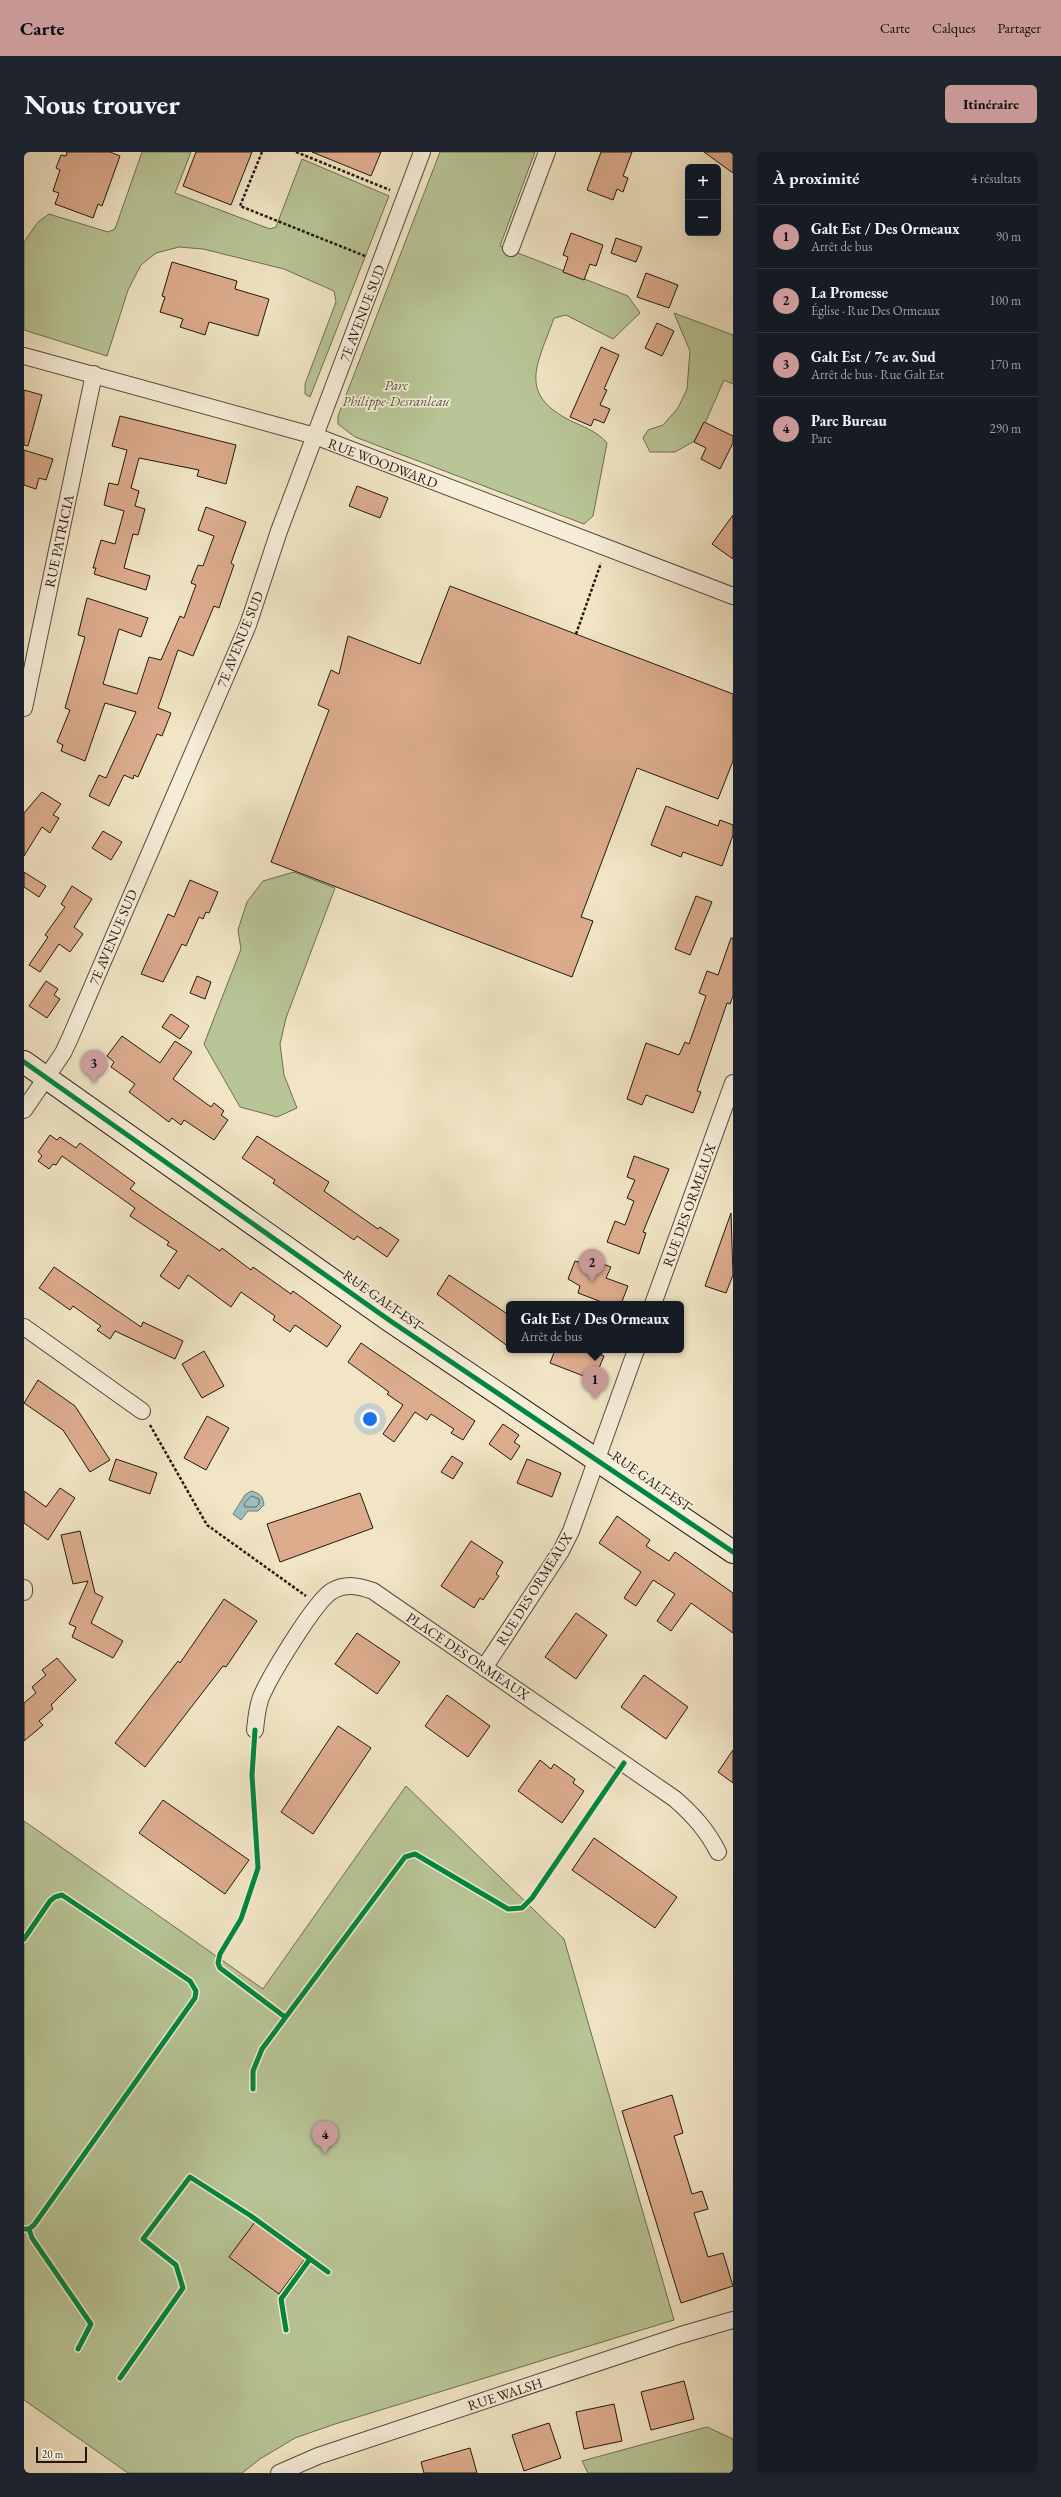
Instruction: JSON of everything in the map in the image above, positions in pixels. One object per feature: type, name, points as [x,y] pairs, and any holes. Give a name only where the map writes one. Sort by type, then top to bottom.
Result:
[{"type":"main road","name":"RUE GALT EST","points":[[24,1062],[389,1320],[597,1458],[733,1552]]},
{"type":"street","name":"7E AVENUE SUD","points":[[24,1110],[70,1038],[243,638],[279,531],[422,152]]},
{"type":"street","points":[[511,248],[547,152]]},
{"type":"street","name":"RUE WOODWARD","points":[[24,356],[315,436],[733,596]]},
{"type":"street","name":"RUE PATRICIA","points":[[24,708],[94,374]]},
{"type":"street","name":"RUE DES ORMEAUX","points":[[654,1301],[733,1083]]},
{"type":"street","points":[[24,1327],[142,1411]]},
{"type":"street","name":"RUE DES ORMEAUX","points":[[484,1668],[561,1551],[571,1530],[635,1353]]},
{"type":"street","name":"PLACE DES ORMEAUX","points":[[255,1730],[261,1697],[318,1604],[333,1591],[348,1585],[358,1586],[373,1591],[675,1800],[693,1815],[708,1833],[718,1852]]},
{"type":"street","name":"RUE WALSH","points":[[279,2473],[326,2453],[681,2335],[733,2320]]},
{"type":"path","points":[[262,152],[240,206],[381,262]]},
{"type":"path","points":[[296,152],[405,196]]},
{"type":"path","points":[[576,634],[606,548]]},
{"type":"path","points":[[142,1411],[207,1525],[318,1604]]},
{"type":"green space","points":[[142,152],[191,152],[175,193],[270,229],[276,227],[302,159],[389,196],[310,397],[305,394],[305,384],[336,302],[334,291],[284,269],[203,249],[179,247],[156,253],[141,265],[128,290],[107,356],[24,330],[24,242],[38,222],[49,214],[108,232],[115,229]]},
{"type":"green space","name":"Parc Philippe-Desranleau","points":[[440,152],[535,152],[500,246],[628,296],[640,313],[613,339],[566,315],[554,318],[538,363],[536,376],[537,388],[543,400],[554,410],[571,421],[595,433],[607,443],[593,516],[584,524],[355,437],[338,424],[338,416]]},
{"type":"green space","points":[[674,313],[733,335],[733,384],[724,380],[698,439],[675,452],[650,452],[643,438],[648,430],[663,425],[678,408],[687,389],[690,351]]},
{"type":"green space","points":[[294,872],[335,888],[286,1018],[280,1044],[284,1075],[297,1108],[277,1117],[240,1107],[204,1044],[241,949],[238,930],[247,902],[263,881]]},
{"type":"green space","points":[[406,1786],[564,1939],[674,2320],[335,2424],[295,2438],[260,2459],[242,2473],[128,2473],[24,2400],[24,1821],[263,1989]]},
{"type":"green space","points":[[707,2427],[733,2439],[733,2473],[588,2473],[582,2461]]},
{"type":"water","points":[[251,1491],[260,1495],[263,1499],[264,1505],[258,1511],[248,1511],[241,1520],[233,1514],[245,1495]]},
{"type":"building","points":[[67,152],[110,152],[120,156],[102,206],[98,204],[93,218],[55,204],[59,193],[53,191],[60,170],[56,168],[61,155],[66,156]]},
{"type":"building","points":[[196,152],[252,152],[231,205],[183,186]]},
{"type":"building","points":[[312,152],[381,152],[371,176]]},
{"type":"building","points":[[601,152],[632,152],[623,176],[628,178],[623,192],[617,189],[613,200],[587,190]]},
{"type":"building","points":[[704,152],[733,152],[733,173]]},
{"type":"building","points":[[571,233],[603,245],[596,266],[590,264],[584,280],[563,272],[568,257],[563,255]]},
{"type":"building","points":[[616,238],[642,247],[636,262],[611,253]]},
{"type":"building","points":[[172,262],[237,281],[235,289],[269,299],[258,336],[209,322],[205,335],[180,327],[183,319],[160,312],[165,297],[162,296]]},
{"type":"building","points":[[646,273],[678,285],[669,308],[637,297]]},
{"type":"building","points":[[657,323],[674,331],[662,356],[645,348]]},
{"type":"building","points":[[601,347],[619,355],[604,389],[607,390],[600,405],[610,409],[604,423],[594,419],[591,426],[570,417]]},
{"type":"building","points":[[24,390],[42,395],[28,446],[24,445]]},
{"type":"building","points":[[120,416],[236,445],[226,484],[197,476],[199,470],[139,458],[131,488],[139,491],[135,506],[145,509],[138,535],[133,534],[124,568],[150,576],[146,590],[94,574],[96,568],[93,568],[101,540],[115,544],[124,511],[104,505],[109,483],[118,485],[127,450],[112,446]]},
{"type":"building","points":[[704,422],[733,436],[733,443],[720,469],[701,459],[706,448],[694,442]]},
{"type":"building","points":[[24,450],[53,459],[46,480],[39,478],[36,489],[24,485]]},
{"type":"building","points":[[357,486],[388,498],[380,518],[349,506]]},
{"type":"building","points":[[206,507],[246,522],[231,563],[234,565],[219,608],[214,606],[193,656],[178,650],[158,708],[171,713],[162,736],[157,734],[138,777],[134,775],[133,779],[124,775],[109,806],[89,796],[99,775],[106,778],[136,712],[105,703],[85,761],[61,751],[63,745],[57,742],[70,710],[65,708],[85,637],[78,635],[87,598],[148,618],[141,637],[119,629],[103,684],[137,694],[149,657],[161,660],[180,616],[184,618],[196,585],[191,583],[198,565],[203,566],[214,536],[198,530]]},
{"type":"building","points":[[733,515],[733,559],[712,544]]},
{"type":"building","points":[[450,586],[733,694],[733,761],[718,799],[637,768],[581,917],[593,921],[572,977],[271,862],[329,710],[318,705],[331,670],[339,674],[348,636],[420,664]]},
{"type":"building","points":[[42,792],[61,804],[53,815],[59,818],[50,833],[42,827],[24,856],[24,813]]},
{"type":"building","points":[[666,806],[718,826],[720,820],[733,825],[733,835],[722,866],[683,852],[681,857],[651,845]]},
{"type":"building","points":[[103,831],[122,842],[111,860],[92,848]]},
{"type":"building","points":[[24,872],[46,886],[39,897],[24,887]]},
{"type":"building","points":[[190,880],[218,892],[209,913],[206,912],[203,919],[199,917],[186,946],[182,944],[163,982],[141,974],[168,914],[174,917]]},
{"type":"building","points":[[72,886],[92,899],[74,927],[83,934],[70,952],[59,944],[40,972],[29,965],[48,937],[45,935],[65,907],[61,904]]},
{"type":"building","points":[[696,896],[712,902],[690,955],[675,949]]},
{"type":"building","points":[[731,938],[733,938],[733,996],[730,1004],[727,1003],[697,1091],[701,1092],[693,1113],[646,1095],[642,1105],[627,1099],[646,1043],[679,1055],[685,1042],[689,1044],[706,996],[699,993],[707,971],[718,975]]},
{"type":"building","points":[[197,976],[211,982],[205,999],[190,993]]},
{"type":"building","points":[[46,981],[58,989],[54,995],[60,999],[47,1018],[29,1006]]},
{"type":"building","points":[[171,1014],[189,1026],[180,1039],[162,1027]]},
{"type":"building","points":[[122,1036],[160,1063],[175,1041],[192,1052],[173,1079],[211,1107],[214,1103],[224,1111],[221,1115],[228,1120],[214,1140],[184,1120],[181,1125],[172,1118],[169,1122],[129,1092],[135,1084],[111,1067],[114,1062],[107,1056]]},
{"type":"building","points":[[50,1135],[57,1140],[60,1137],[76,1148],[80,1143],[135,1183],[130,1189],[220,1251],[222,1248],[251,1270],[253,1267],[291,1294],[293,1291],[341,1326],[327,1347],[295,1325],[290,1332],[273,1320],[275,1316],[241,1292],[231,1307],[188,1275],[179,1289],[160,1276],[177,1251],[167,1245],[169,1242],[130,1216],[135,1208],[62,1156],[56,1165],[53,1164],[49,1169],[38,1161],[42,1156],[38,1152]]},
{"type":"building","points":[[257,1136],[329,1182],[324,1191],[378,1229],[380,1227],[399,1240],[387,1257],[357,1236],[354,1240],[273,1183],[275,1180],[242,1158]]},
{"type":"building","points":[[634,1156],[669,1169],[643,1232],[646,1233],[639,1254],[607,1242],[615,1221],[625,1225],[634,1201],[627,1198],[635,1180],[627,1177]]},
{"type":"building","points":[[731,1213],[733,1275],[726,1293],[705,1286]]},
{"type":"building","points":[[587,1258],[611,1267],[606,1278],[628,1286],[622,1301],[599,1301],[578,1293],[580,1286],[568,1279],[575,1261],[585,1264]]},
{"type":"building","points":[[54,1267],[141,1327],[143,1322],[183,1341],[175,1359],[115,1331],[110,1339],[97,1330],[101,1326],[73,1306],[70,1310],[39,1288]]},
{"type":"building","points":[[449,1275],[506,1313],[506,1345],[437,1294]]},
{"type":"building","points":[[361,1343],[475,1421],[463,1440],[451,1433],[454,1429],[431,1414],[427,1420],[415,1412],[394,1442],[383,1434],[403,1405],[387,1394],[389,1392],[348,1362]]},
{"type":"building","points":[[204,1351],[224,1386],[202,1398],[182,1364]]},
{"type":"building","points":[[554,1353],[596,1353],[604,1356],[594,1380],[550,1363]]},
{"type":"building","points":[[38,1380],[75,1406],[110,1460],[90,1472],[63,1430],[24,1403]]},
{"type":"building","points":[[207,1416],[229,1428],[206,1470],[184,1458]]},
{"type":"building","points":[[503,1424],[519,1435],[514,1442],[520,1446],[511,1460],[489,1444]]},
{"type":"building","points":[[452,1456],[463,1463],[453,1479],[441,1472]]},
{"type":"building","points":[[116,1459],[157,1473],[150,1494],[109,1480]]},
{"type":"building","points":[[527,1459],[561,1473],[552,1497],[517,1483]]},
{"type":"building","points":[[60,1488],[75,1498],[48,1540],[24,1523],[24,1491],[46,1507]]},
{"type":"building","points":[[360,1493],[373,1528],[280,1562],[267,1524]]},
{"type":"building","points":[[617,1516],[650,1540],[646,1546],[669,1561],[675,1552],[733,1593],[733,1633],[691,1603],[671,1631],[657,1621],[675,1594],[653,1580],[636,1606],[624,1598],[641,1572],[599,1543]]},
{"type":"building","points":[[80,1531],[95,1593],[103,1597],[91,1623],[123,1641],[113,1658],[72,1637],[76,1627],[69,1624],[88,1581],[73,1584],[61,1535]]},
{"type":"building","points":[[471,1541],[503,1562],[496,1574],[499,1576],[483,1600],[480,1598],[474,1608],[441,1586]]},
{"type":"building","points":[[224,1599],[257,1621],[226,1667],[223,1666],[145,1767],[115,1743],[178,1661],[180,1663]]},
{"type":"building","points":[[576,1613],[607,1635],[576,1679],[545,1657]]},
{"type":"building","points":[[357,1633],[400,1662],[377,1694],[335,1664]]},
{"type":"building","points":[[57,1658],[76,1680],[51,1705],[53,1709],[39,1721],[43,1725],[24,1741],[24,1703],[36,1693],[32,1687],[46,1675],[42,1670]]},
{"type":"building","points":[[644,1675],[688,1707],[666,1739],[621,1707]]},
{"type":"building","points":[[447,1695],[490,1726],[468,1757],[425,1726]]},
{"type":"building","points":[[338,1726],[371,1748],[313,1834],[281,1812]]},
{"type":"building","points":[[733,1750],[733,1783],[718,1772]]},
{"type":"building","points":[[540,1760],[551,1769],[554,1764],[575,1779],[573,1783],[584,1791],[562,1823],[518,1791]]},
{"type":"building","points":[[163,1800],[249,1860],[225,1894],[139,1833]]},
{"type":"building","points":[[594,1838],[677,1897],[655,1928],[572,1870]]},
{"type":"building","points":[[672,2095],[683,2133],[674,2136],[692,2194],[702,2191],[708,2209],[694,2213],[708,2257],[723,2253],[733,2286],[681,2303],[622,2111]]},
{"type":"building","points":[[255,2222],[305,2259],[279,2294],[229,2257]]},
{"type":"building","points":[[684,2381],[694,2419],[651,2430],[641,2392]]},
{"type":"building","points":[[614,2404],[622,2441],[584,2449],[576,2412]]},
{"type":"building","points":[[549,2423],[561,2458],[524,2471],[512,2435]]},
{"type":"building","points":[[470,2448],[477,2473],[424,2473],[421,2462]]},
{"type":"cycle path","points":[[24,1062],[389,1320],[733,1552]]},
{"type":"cycle path","points":[[255,1730],[252,1775],[258,1868],[241,1919],[220,1954],[218,1963],[220,1968],[285,2017]]},
{"type":"cycle path","points":[[253,2089],[253,2071],[262,2049],[405,1857],[415,1854],[508,1909],[522,1908],[532,1898],[624,1763]]},
{"type":"cycle path","points":[[24,1939],[50,1901],[55,1897],[62,1895],[190,1981],[196,1991],[195,1998],[34,2225],[29,2229],[24,2229]]},
{"type":"cycle path","points":[[120,2378],[183,2288],[176,2265],[143,2239],[190,2177],[251,2216],[328,2272]]},
{"type":"cycle path","points":[[29,2229],[32,2238],[91,2324],[78,2349]]},
{"type":"cycle path","points":[[286,2330],[281,2299],[310,2259]]},
{"type":"place","name":"Galt Est / 7e av. Sud","points":[[94,1083]]},
{"type":"place","name":"La Promesse","points":[[592,1282]]},
{"type":"place","name":"Galt Est / Des Ormeaux","points":[[595,1399]]},
{"type":"place","name":"Parc Bureau","points":[[325,2154]]}]
